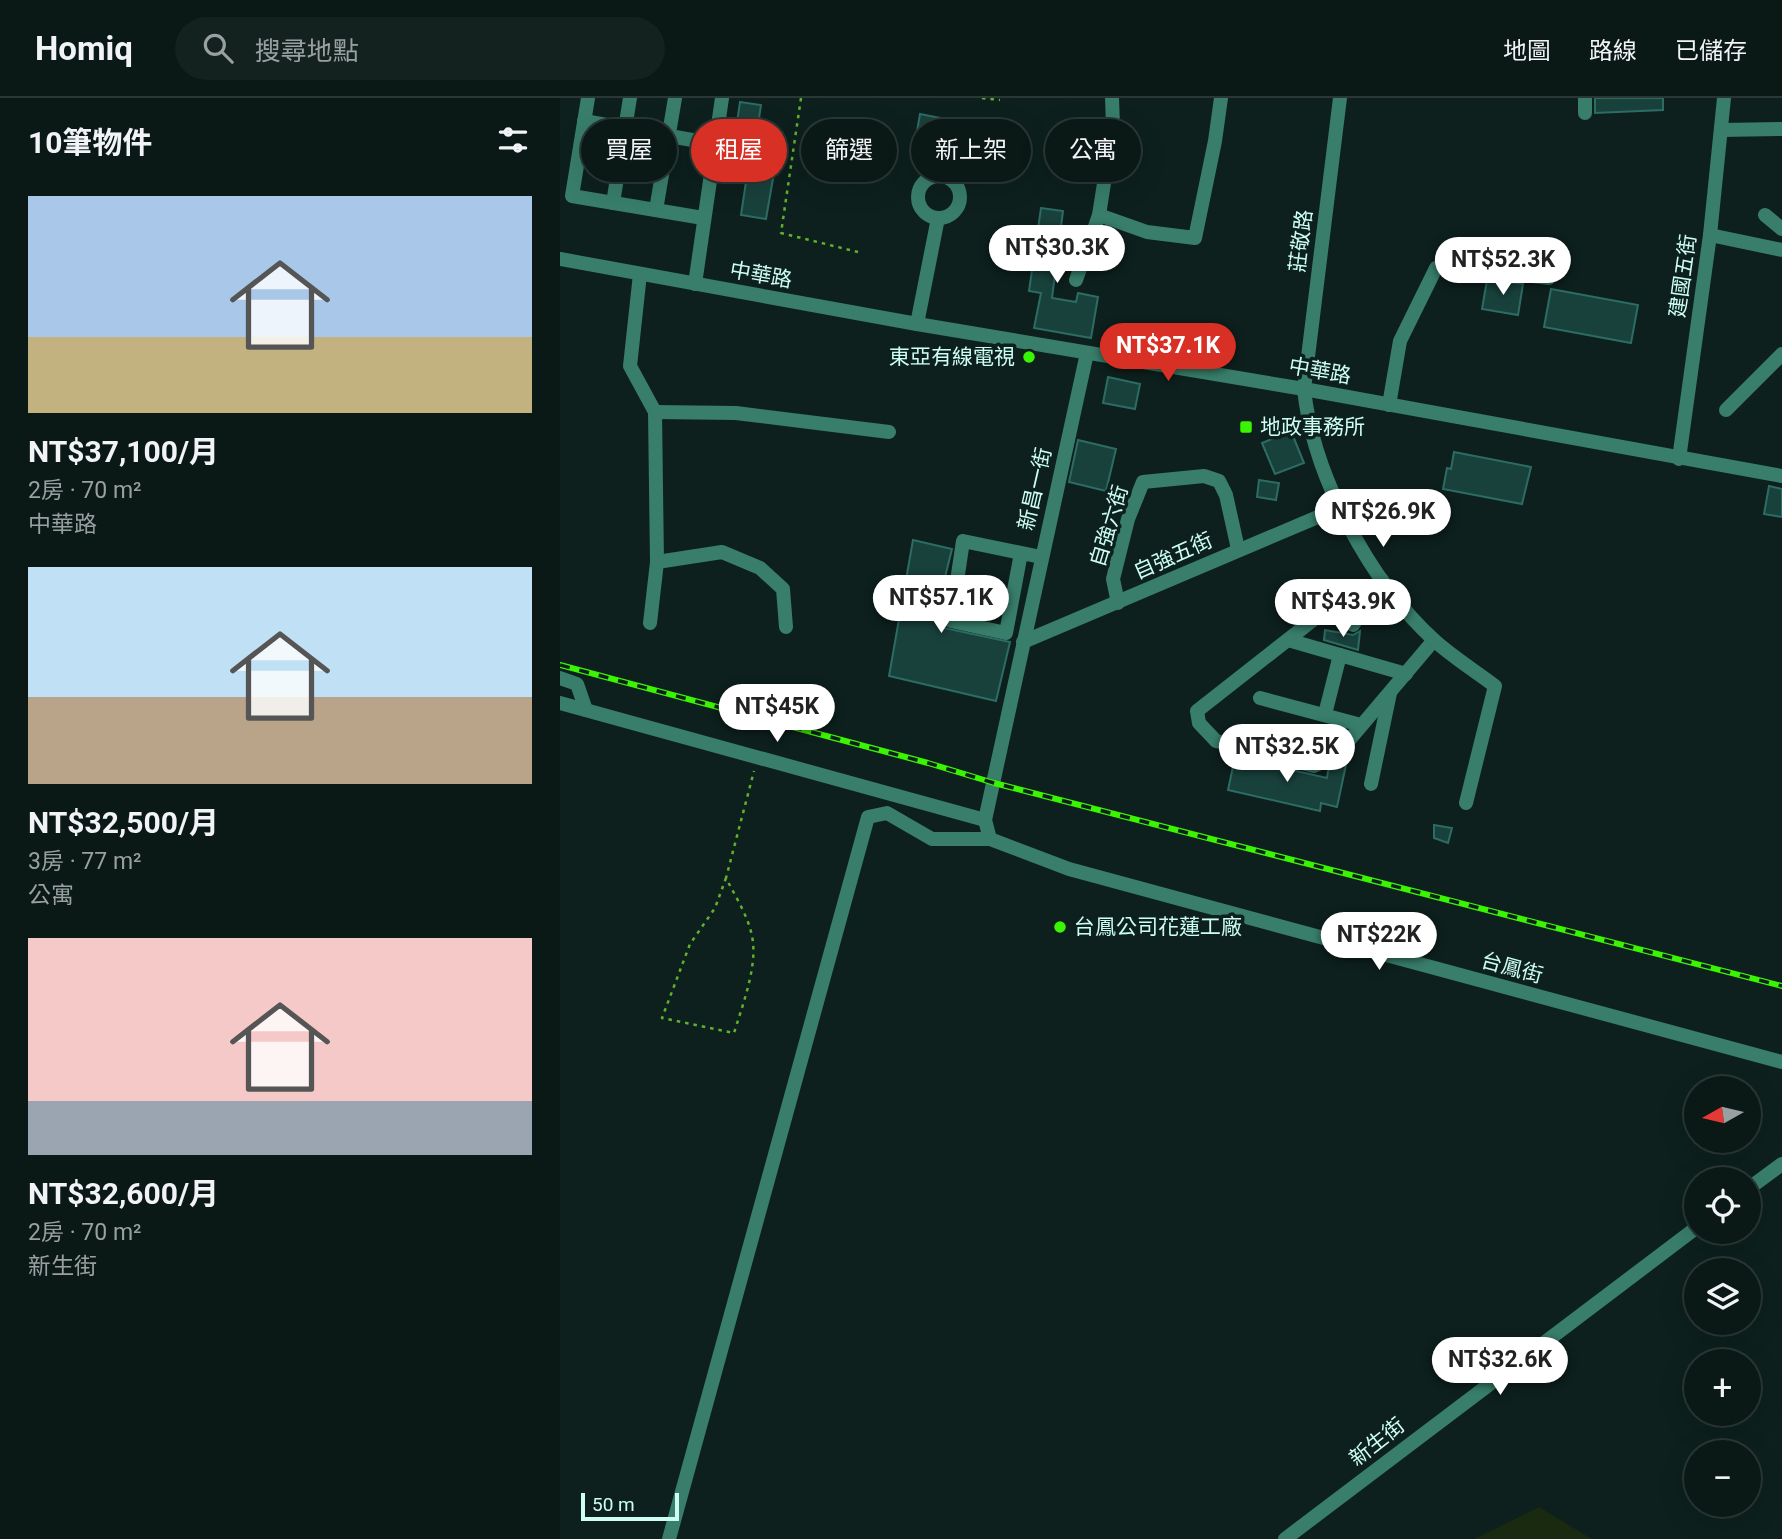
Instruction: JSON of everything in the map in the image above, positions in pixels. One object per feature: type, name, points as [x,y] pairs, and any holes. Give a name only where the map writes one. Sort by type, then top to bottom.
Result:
[{"type":"street","points":[[584,119],[588,98]]},
{"type":"street","points":[[626,119],[630,98]]},
{"type":"street","points":[[672,119],[675,98]]},
{"type":"street","points":[[719,119],[722,98]]},
{"type":"street","points":[[1076,280],[1099,215],[1112,126],[1112,98]]},
{"type":"street","points":[[1099,215],[1147,232],[1195,238],[1221,98]]},
{"type":"street","name":"莊敬路","points":[[1340,98],[1304,389],[1307,418],[1339,508],[1382,580],[1434,640],[1495,686],[1466,803]]},
{"type":"street","points":[[1585,98],[1585,113]]},
{"type":"street","name":"建國五街","points":[[1679,459],[1710,235],[1724,98]]},
{"type":"street","points":[[1721,130],[1782,129]]},
{"type":"street","points":[[581,140],[572,196],[703,218]]},
{"type":"street","points":[[613,203],[616,182]]},
{"type":"street","points":[[656,210],[661,182]]},
{"type":"street","points":[[695,284],[709,182]]},
{"type":"street","points":[[1765,215],[1782,229]]},
{"type":"street","points":[[916,324],[938,218]]},
{"type":"street","points":[[1710,235],[1782,250]]},
{"type":"street","name":"中華路","points":[[560,259],[1782,476]]},
{"type":"street","points":[[1389,405],[1400,341],[1436,268],[1445,265],[1549,278]]},
{"type":"street","points":[[640,274],[630,366],[655,412],[657,562],[650,622]]},
{"type":"street","name":"新昌一街","points":[[990,839],[985,820],[1087,353]]},
{"type":"street","points":[[1726,410],[1782,354]]},
{"type":"street","points":[[655,412],[736,413],[889,432]]},
{"type":"street","name":"自強六街","points":[[1118,603],[1113,579],[1128,519],[1143,482],[1204,476],[1219,481],[1226,495],[1238,549]]},
{"type":"street","name":"自強五街","points":[[1023,642],[1339,508]]},
{"type":"street","points":[[1021,553],[1006,633],[951,621],[963,541],[1041,557]]},
{"type":"street","points":[[657,562],[722,552],[760,568],[783,589],[786,626]]},
{"type":"street","points":[[1365,606],[1382,580]]},
{"type":"street","points":[[1313,620],[1197,711],[1199,723],[1216,741],[1314,766],[1329,759],[1434,640]]},
{"type":"street","points":[[1288,640],[1406,674]]},
{"type":"street","points":[[1325,714],[1340,655]]},
{"type":"street","points":[[560,678],[577,684],[586,710]]},
{"type":"street","points":[[1371,784],[1391,691]]},
{"type":"street","points":[[1260,698],[1361,725]]},
{"type":"street","points":[[560,703],[985,820]]},
{"type":"street","points":[[669,1539],[868,817],[887,813],[932,839],[990,839]]},
{"type":"street","name":"台鳳街","points":[[990,839],[1069,870],[1782,1062]]},
{"type":"street","points":[[1761,1179],[1782,1164]]},
{"type":"street","name":"新生街","points":[[1285,1539],[1684,1237]]},
{"type":"path","points":[[801,98],[781,233],[858,252]]},
{"type":"path","points":[[982,98],[1000,100]]},
{"type":"path","points":[[726,878],[747,918],[754,944],[747,989],[734,1033],[662,1018],[690,944],[715,908],[726,878],[757,757]]},
{"type":"green space","points":[[1539,1507],[1592,1539],[1474,1539]]},
{"type":"building","points":[[1595,98],[1663,98],[1663,110],[1595,113]]},
{"type":"building","points":[[740,102],[761,105],[759,119],[737,119]]},
{"type":"building","points":[[920,114],[945,119],[919,119]]},
{"type":"building","points":[[746,182],[772,182],[766,219],[741,215]]},
{"type":"building","points":[[1041,208],[1063,211],[1052,298],[1076,302],[1078,293],[1098,297],[1091,338],[1034,328],[1041,293],[1029,291]]},
{"type":"building","points":[[1487,280],[1523,284],[1518,315],[1482,309]]},
{"type":"building","points":[[1551,289],[1638,305],[1631,343],[1544,327]]},
{"type":"building","points":[[1108,377],[1140,384],[1135,409],[1103,403]]},
{"type":"building","points":[[1291,431],[1304,463],[1275,474],[1262,443]]},
{"type":"building","points":[[1078,440],[1116,449],[1106,491],[1069,482]]},
{"type":"building","points":[[1454,452],[1531,467],[1522,504],[1443,489],[1447,468],[1451,469]]},
{"type":"building","points":[[1259,480],[1279,483],[1276,500],[1257,497]]},
{"type":"building","points":[[1769,486],[1782,489],[1782,517],[1764,514]]},
{"type":"building","points":[[913,540],[952,549],[942,589],[946,590],[941,620],[944,628],[1010,642],[996,701],[889,676]]},
{"type":"building","points":[[1325,630],[1353,635],[1360,631],[1358,650],[1324,640]]},
{"type":"building","points":[[1235,757],[1327,778],[1328,771],[1339,763],[1346,765],[1337,807],[1321,803],[1320,811],[1228,790]]},
{"type":"building","points":[[1434,825],[1452,828],[1448,843],[1434,838]]},
{"type":"railway","points":[[560,665],[994,783],[1782,986]]},
{"type":"place","name":"東亞有線電視","points":[[1029,357]]},
{"type":"place","name":"地政事務所","points":[[1246,427]]},
{"type":"place","name":"台鳳公司花蓮工廠","points":[[1060,927]]}]
